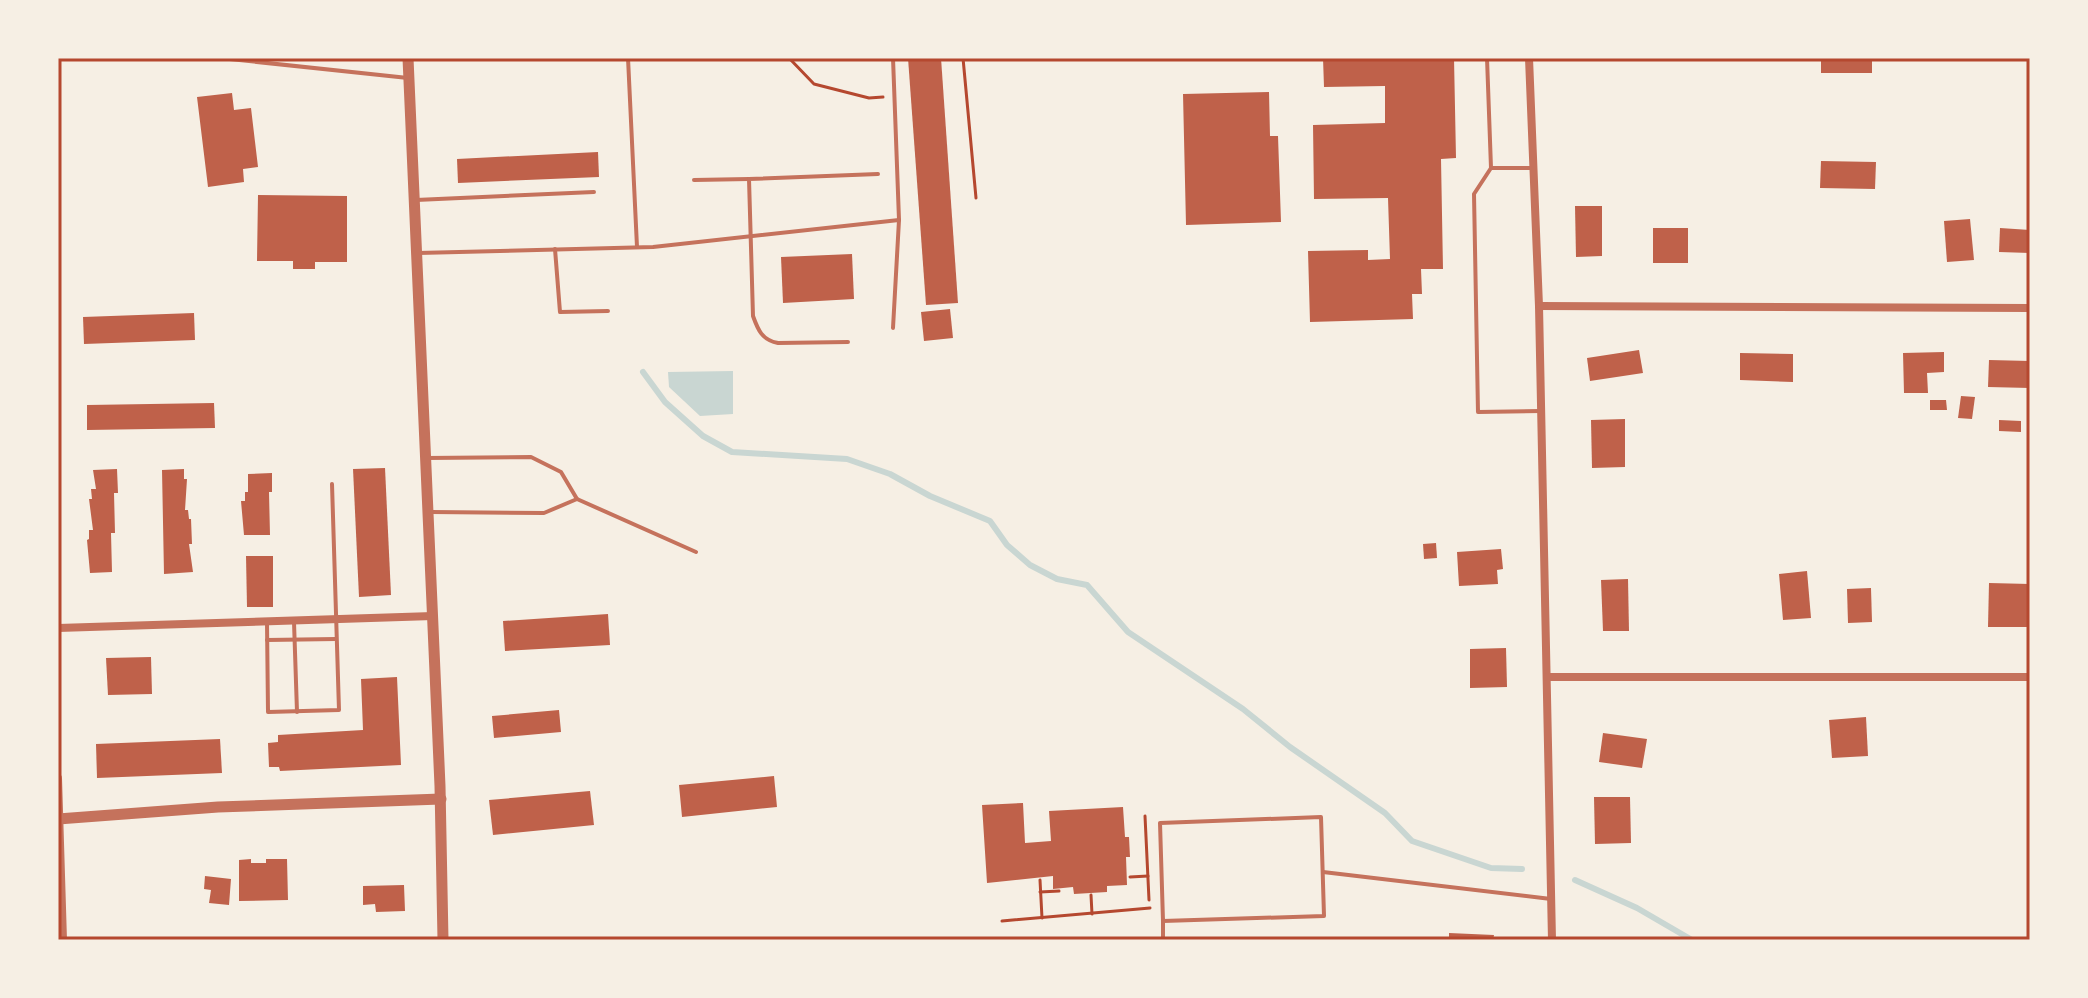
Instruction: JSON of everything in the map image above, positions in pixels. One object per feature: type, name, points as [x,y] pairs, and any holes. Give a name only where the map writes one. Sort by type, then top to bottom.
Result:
[{"type":"street","points":[[408,58],[441,799],[443,940]]},
{"type":"street","points":[[1529,58],[1539,306],[1552,940]]},
{"type":"street","points":[[1539,306],[2030,308]]},
{"type":"street","points":[[58,628],[433,616]]},
{"type":"street","points":[[1547,677],[2030,677]]},
{"type":"street","points":[[58,778],[63,940]]},
{"type":"street","points":[[58,819],[218,807],[441,799]]},
{"type":"lane","points":[[220,58],[408,78]]},
{"type":"lane","points":[[628,58],[637,247]]},
{"type":"lane","points":[[893,58],[899,220],[893,328]]},
{"type":"lane","points":[[1487,58],[1491,168],[1474,194],[1478,412],[1541,411]]},
{"type":"lane","points":[[1491,168],[1534,168]]},
{"type":"lane","points":[[694,180],[878,174]]},
{"type":"lane","points":[[749,179],[753,316],[758,331],[768,341],[778,343],[848,342]]},
{"type":"lane","points":[[413,200],[594,192]]},
{"type":"lane","points":[[416,253],[637,247],[899,220]]},
{"type":"lane","points":[[555,249],[560,312],[608,311]]},
{"type":"lane","points":[[425,458],[531,457],[561,472],[577,499],[696,552]]},
{"type":"lane","points":[[267,621],[268,712],[339,710],[332,484]]},
{"type":"lane","points":[[428,512],[544,513],[577,499]]},
{"type":"lane","points":[[294,621],[297,712]]},
{"type":"lane","points":[[267,640],[336,639]]},
{"type":"lane","points":[[1163,921],[1324,916],[1321,817],[1160,823],[1163,940]]},
{"type":"lane","points":[[1323,872],[1551,899]]},
{"type":"path","points":[[789,58],[814,84],[869,98],[895,96]]},
{"type":"path","points":[[963,58],[976,198]]},
{"type":"path","points":[[1002,921],[1150,909],[1145,816]]},
{"type":"path","points":[[1130,877],[1148,876]]},
{"type":"path","points":[[1040,880],[1042,918]]},
{"type":"path","points":[[1040,892],[1059,891]]},
{"type":"path","points":[[1091,895],[1092,914]]},
{"type":"shaded area","points":[[733,371],[733,414],[700,416],[669,387],[668,372]]},
{"type":"building","points":[[908,58],[941,58],[958,303],[926,305]]},
{"type":"building","points":[[1323,58],[1454,58],[1456,158],[1441,159],[1443,269],[1421,269],[1422,294],[1412,294],[1413,319],[1310,322],[1308,251],[1368,250],[1368,260],[1390,259],[1388,198],[1314,199],[1313,125],[1385,123],[1385,86],[1324,87]]},
{"type":"building","points":[[1821,58],[1872,58],[1872,73],[1821,73]]},
{"type":"building","points":[[1269,92],[1270,136],[1278,136],[1281,222],[1186,225],[1183,94]]},
{"type":"building","points":[[232,93],[234,110],[251,108],[258,167],[243,169],[244,182],[208,187],[197,97]]},
{"type":"building","points":[[598,152],[599,177],[458,183],[457,159]]},
{"type":"building","points":[[1821,161],[1876,162],[1875,189],[1820,188]]},
{"type":"building","points":[[258,195],[347,196],[347,262],[315,262],[315,269],[293,269],[293,261],[257,261]]},
{"type":"building","points":[[1575,206],[1602,206],[1602,256],[1576,257]]},
{"type":"building","points":[[1970,219],[1974,260],[1947,262],[1944,221]]},
{"type":"building","points":[[1653,228],[1688,228],[1688,263],[1653,263]]},
{"type":"building","points":[[2000,228],[2030,230],[2030,253],[1999,252]]},
{"type":"building","points":[[852,254],[854,299],[783,303],[781,257]]},
{"type":"building","points":[[950,309],[953,338],[924,341],[921,312]]},
{"type":"building","points":[[194,313],[195,340],[84,344],[83,317]]},
{"type":"building","points":[[1639,350],[1643,373],[1590,381],[1587,358]]},
{"type":"building","points":[[1944,352],[1944,372],[1927,373],[1928,393],[1904,393],[1903,353]]},
{"type":"building","points":[[1740,353],[1793,354],[1793,382],[1740,380]]},
{"type":"building","points":[[1989,360],[2030,361],[2030,388],[1988,387]]},
{"type":"building","points":[[1961,396],[1975,397],[1972,419],[1958,418]]},
{"type":"building","points":[[1930,400],[1946,400],[1947,410],[1930,410]]},
{"type":"building","points":[[214,403],[215,428],[87,430],[87,405]]},
{"type":"building","points":[[1625,419],[1625,467],[1592,468],[1591,420]]},
{"type":"building","points":[[1999,420],[2021,421],[2021,432],[1999,431]]},
{"type":"building","points":[[385,468],[391,595],[359,597],[353,469]]},
{"type":"building","points":[[117,469],[115,533],[111,533],[112,572],[90,573],[87,540],[89,530],[93,530],[89,499],[92,499],[91,489],[96,489],[93,470]]},
{"type":"building","points":[[184,469],[184,479],[187,479],[185,510],[188,510],[191,519],[192,544],[189,544],[193,572],[164,574],[162,470]]},
{"type":"building","points":[[272,473],[270,535],[244,535],[241,501],[245,501],[245,492],[248,492],[248,474]]},
{"type":"building","points":[[1436,543],[1437,558],[1424,559],[1423,544]]},
{"type":"building","points":[[1501,549],[1503,569],[1497,570],[1498,584],[1459,586],[1457,552]]},
{"type":"building","points":[[246,556],[273,556],[273,607],[247,607]]},
{"type":"building","points":[[1807,571],[1811,618],[1783,620],[1779,574]]},
{"type":"building","points":[[1628,579],[1629,631],[1603,631],[1601,580]]},
{"type":"building","points":[[1989,583],[2030,584],[2030,627],[1988,627]]},
{"type":"building","points":[[1871,588],[1872,622],[1848,623],[1847,589]]},
{"type":"building","points":[[608,614],[610,645],[505,651],[503,621]]},
{"type":"building","points":[[1506,648],[1507,687],[1470,688],[1470,649]]},
{"type":"building","points":[[151,657],[152,694],[108,695],[106,658]]},
{"type":"building","points":[[397,677],[401,765],[280,771],[279,767],[269,767],[268,743],[278,742],[278,735],[363,730],[361,679]]},
{"type":"building","points":[[559,710],[561,732],[494,738],[492,716]]},
{"type":"building","points":[[1866,717],[1868,756],[1832,758],[1829,720]]},
{"type":"building","points":[[1603,733],[1647,739],[1642,768],[1599,762]]},
{"type":"building","points":[[220,739],[222,773],[97,778],[96,744]]},
{"type":"building","points":[[774,776],[777,807],[682,817],[679,785]]},
{"type":"building","points":[[590,791],[594,825],[493,835],[489,800]]},
{"type":"building","points":[[1594,797],[1630,797],[1631,843],[1595,844]]},
{"type":"building","points":[[1023,803],[1025,843],[1051,841],[1049,811],[1123,807],[1125,837],[1129,837],[1127,885],[1107,886],[1107,892],[1074,894],[1073,887],[1053,889],[1053,876],[987,883],[982,805]]},
{"type":"building","points":[[251,859],[251,863],[266,863],[266,859],[287,859],[288,900],[239,901],[239,860]]},
{"type":"building","points":[[205,876],[231,879],[229,905],[209,903],[211,890],[204,889]]},
{"type":"building","points":[[404,885],[405,911],[376,912],[375,904],[363,905],[363,886]]},
{"type":"building","points":[[1449,933],[1494,935],[1493,940],[1449,940]]},
{"type":"waterway","points":[[643,372],[665,402],[703,436],[732,452],[847,459],[890,474],[930,496],[990,521],[1007,545],[1030,565],[1057,579],[1087,585],[1128,632],[1243,709],[1290,747],[1385,813],[1412,841],[1491,868],[1522,869]]},
{"type":"waterway","points":[[1575,880],[1637,908],[1692,940]]}]
